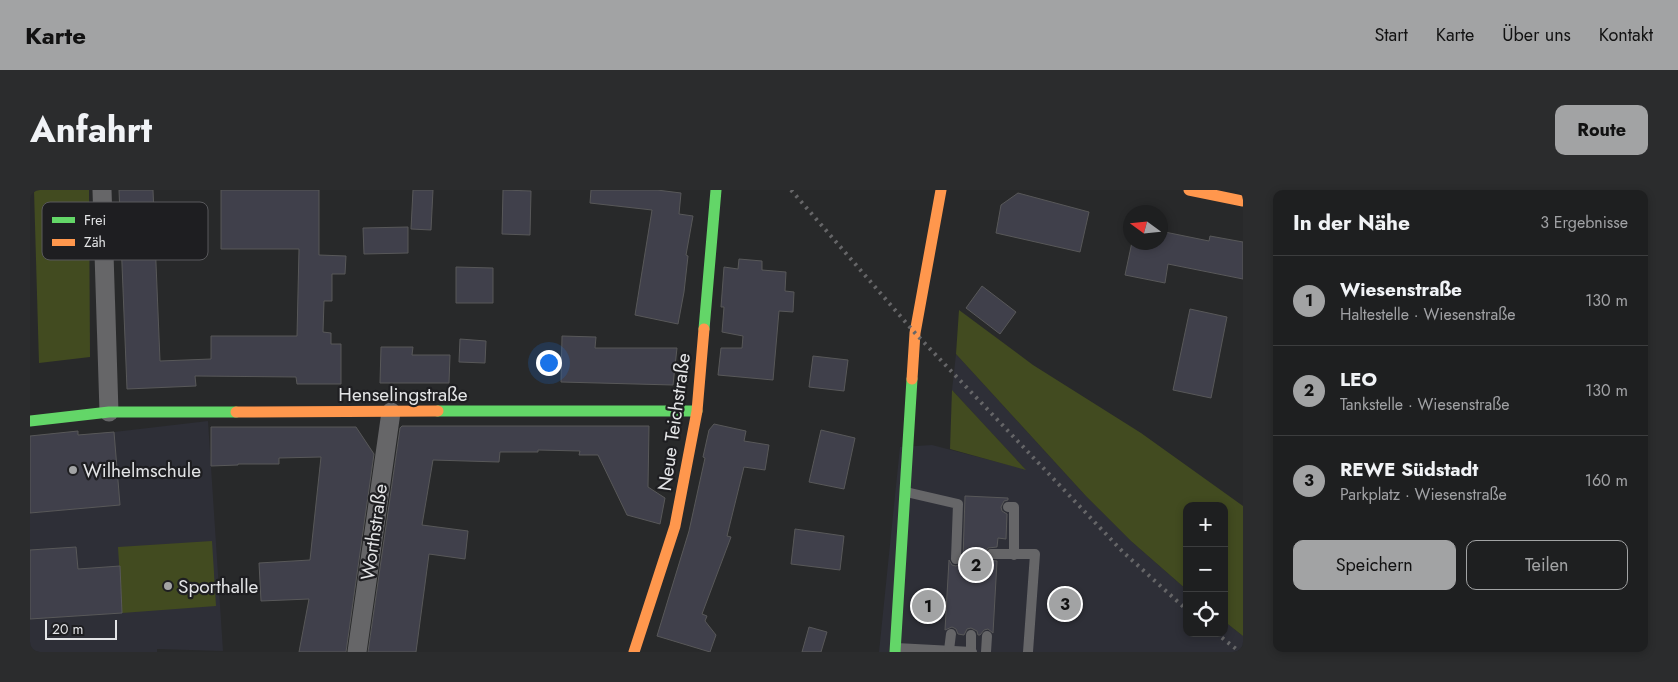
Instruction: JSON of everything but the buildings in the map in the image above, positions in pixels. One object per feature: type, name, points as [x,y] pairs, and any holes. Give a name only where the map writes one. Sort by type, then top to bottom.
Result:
[{"type":"street","name":"Neue Teichstraße","points":[[634,652],[675,526],[697,411],[716,190]]},
{"type":"street","points":[[895,650],[915,333],[941,190]]},
{"type":"street","points":[[1189,190],[1243,201]]},
{"type":"street","points":[[104,260],[109,412]]},
{"type":"street","name":"Henselingstraße","points":[[30,421],[109,412],[697,411]]},
{"type":"street","name":"Worthstraße","points":[[357,652],[391,412]]},
{"type":"lane","points":[[905,492],[961,505],[958,555]]},
{"type":"lane","points":[[1008,507],[1014,507],[1014,555]]},
{"type":"lane","points":[[989,556],[1034,554],[1028,652]]},
{"type":"lane","points":[[949,650],[950,634]]},
{"type":"lane","points":[[895,650],[972,652],[971,635]]},
{"type":"lane","points":[[986,652],[987,636]]},
{"type":"shaded area","points":[[956,354],[1085,495],[1131,541],[1183,586],[1183,637],[1228,637],[1228,624],[1243,636],[1243,652],[879,652],[900,447],[932,445],[1025,469],[952,390]]},
{"type":"shaded area","points":[[208,421],[223,651],[157,649],[157,652],[30,652],[30,513],[120,505],[114,432]]},
{"type":"green space","points":[[34,190],[89,190],[89,202],[42,202],[42,260],[89,260],[90,357],[39,363]]},
{"type":"green space","points":[[959,310],[1033,365],[1141,433],[1243,506],[1243,636],[1228,624],[1228,502],[1183,502],[1183,586],[1131,541],[1085,495],[956,354]]},
{"type":"green space","points":[[952,390],[1026,470],[950,449]]},
{"type":"green space","name":"Sporthalle","points":[[212,541],[216,606],[122,613],[118,547]]},
{"type":"railway","points":[[791,190],[915,333],[1123,552],[1183,606]]},
{"type":"railway","points":[[1221,637],[1240,652]]},
{"type":"traffic: fast","points":[[704,329],[716,190]]},
{"type":"traffic: fast","points":[[895,652],[912,379]]},
{"type":"traffic: fast","points":[[438,411],[697,411]]},
{"type":"traffic: fast","points":[[30,421],[109,412],[236,412]]},
{"type":"traffic: slow","points":[[912,379],[915,333],[941,190]]},
{"type":"traffic: slow","points":[[1189,190],[1243,201]]},
{"type":"traffic: slow","points":[[634,652],[675,526],[697,411],[704,329]]},
{"type":"traffic: slow","points":[[236,412],[438,411]]},
{"type":"place","name":"Wilhelmschule","points":[[73,470]]},
{"type":"place","name":"LEO","points":[[976,565]]},
{"type":"place","name":"Sporthalle","points":[[168,586]]},
{"type":"place","name":"REWE Südstadt","points":[[1065,604]]},
{"type":"place","name":"Wiesenstraße","points":[[928,606]]}]
